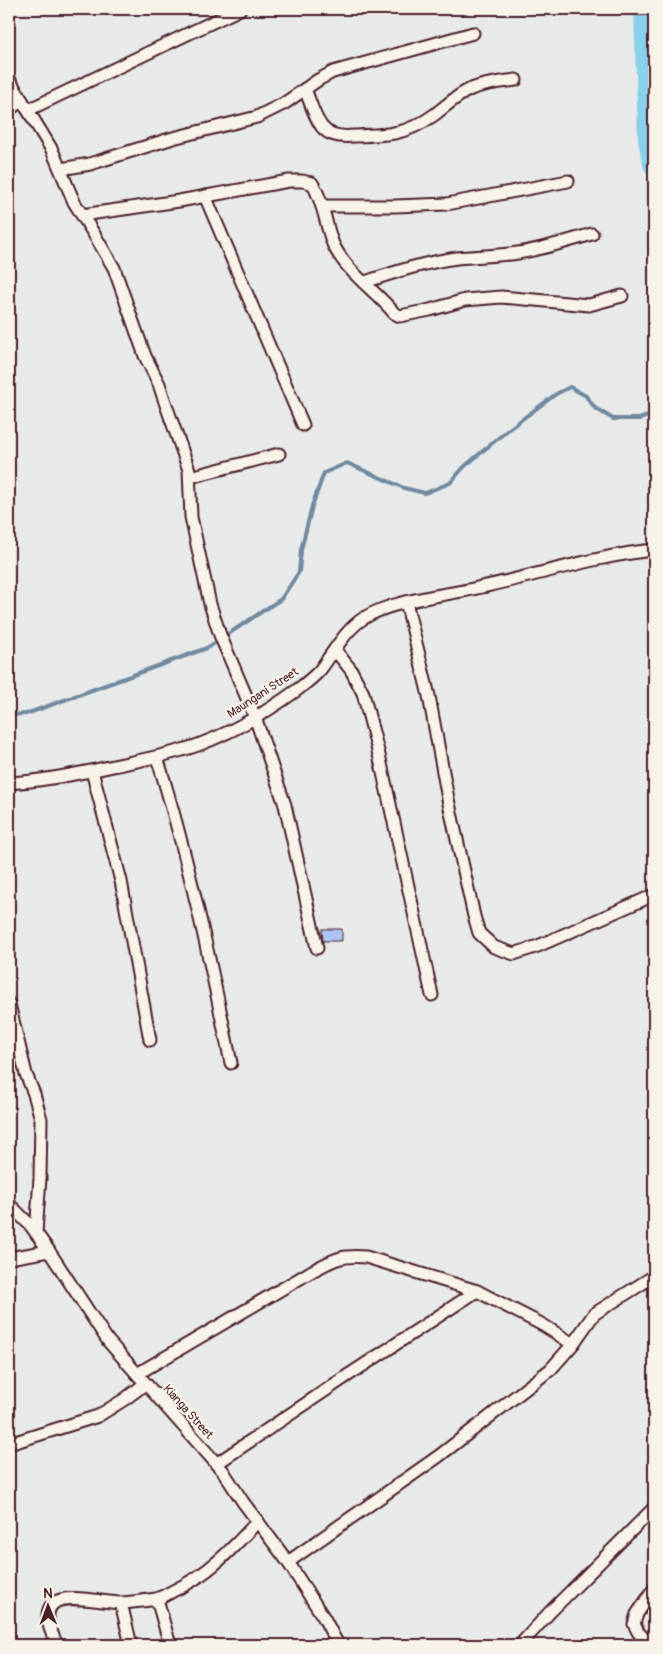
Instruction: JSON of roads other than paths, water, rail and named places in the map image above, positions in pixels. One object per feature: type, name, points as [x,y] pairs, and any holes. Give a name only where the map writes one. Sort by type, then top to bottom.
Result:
[{"type":"street","points":[[9,110],[25,105],[240,9]]},
{"type":"street","points":[[61,170],[90,164],[173,138],[257,117],[285,103],[333,72],[473,33]]},
{"type":"street","points":[[9,79],[52,150],[68,190],[114,268],[145,356],[159,384],[189,470],[191,517],[210,604],[220,635],[255,717],[285,804],[317,948]]},
{"type":"street","points":[[305,89],[323,128],[332,135],[346,137],[381,136],[398,134],[412,129],[456,97],[471,89],[490,83],[516,80]]},
{"type":"street","points":[[82,216],[302,180],[312,183],[317,192],[334,244],[344,261],[394,313],[400,316],[465,300],[501,297],[589,305],[622,296]]},
{"type":"street","points":[[322,206],[447,204],[568,181]]},
{"type":"street","points":[[205,196],[303,425]]},
{"type":"street","points":[[365,282],[442,261],[519,253],[592,234]]},
{"type":"street","points":[[190,477],[279,454]]},
{"type":"street","name":"Maungani Street","points":[[9,783],[64,777],[157,757],[224,734],[297,690],[318,672],[349,632],[363,619],[382,610],[406,602],[478,588],[626,554],[654,550]]},
{"type":"street","points":[[406,602],[429,696],[448,799],[479,933],[494,947],[514,954],[538,946],[654,895]]},
{"type":"street","points":[[335,650],[351,670],[363,693],[380,759],[432,994]]},
{"type":"street","points":[[157,757],[177,820],[203,929],[231,1063]]},
{"type":"street","points":[[92,771],[121,882],[150,1040]]},
{"type":"street","points":[[9,1004],[26,1074],[34,1094],[40,1119],[40,1178],[36,1233]]},
{"type":"street","name":"Kianga Street","points":[[9,1204],[36,1233],[108,1341],[216,1464],[288,1562],[324,1618],[338,1645]]},
{"type":"street","points":[[9,1258],[49,1251]]},
{"type":"street","points":[[9,1444],[98,1416],[125,1399],[141,1379],[336,1258],[348,1255],[366,1257],[477,1291],[542,1325],[573,1344]]},
{"type":"street","points":[[288,1562],[439,1456],[551,1369],[573,1344],[594,1314],[654,1276]]},
{"type":"street","points":[[216,1464],[355,1370],[477,1291]]},
{"type":"street","points":[[520,1645],[550,1612],[654,1508]]},
{"type":"street","points":[[57,1645],[51,1632],[48,1618],[50,1607],[55,1602],[68,1599],[83,1599],[121,1603],[157,1599],[192,1582],[227,1555],[258,1521]]},
{"type":"street","points":[[650,1645],[638,1632],[634,1624],[654,1589]]},
{"type":"street","points":[[157,1599],[170,1645]]},
{"type":"street","points":[[121,1603],[131,1645]]},
{"type":"waterway","points":[[645,9],[649,140],[654,164]]},
{"type":"waterway","points":[[9,715],[26,714],[207,648],[281,599],[299,572],[301,550],[312,506],[324,473],[347,463],[404,488],[425,493],[450,483],[464,467],[509,429],[556,394],[570,387],[586,396],[595,408],[613,419],[639,419],[654,414]]}]
